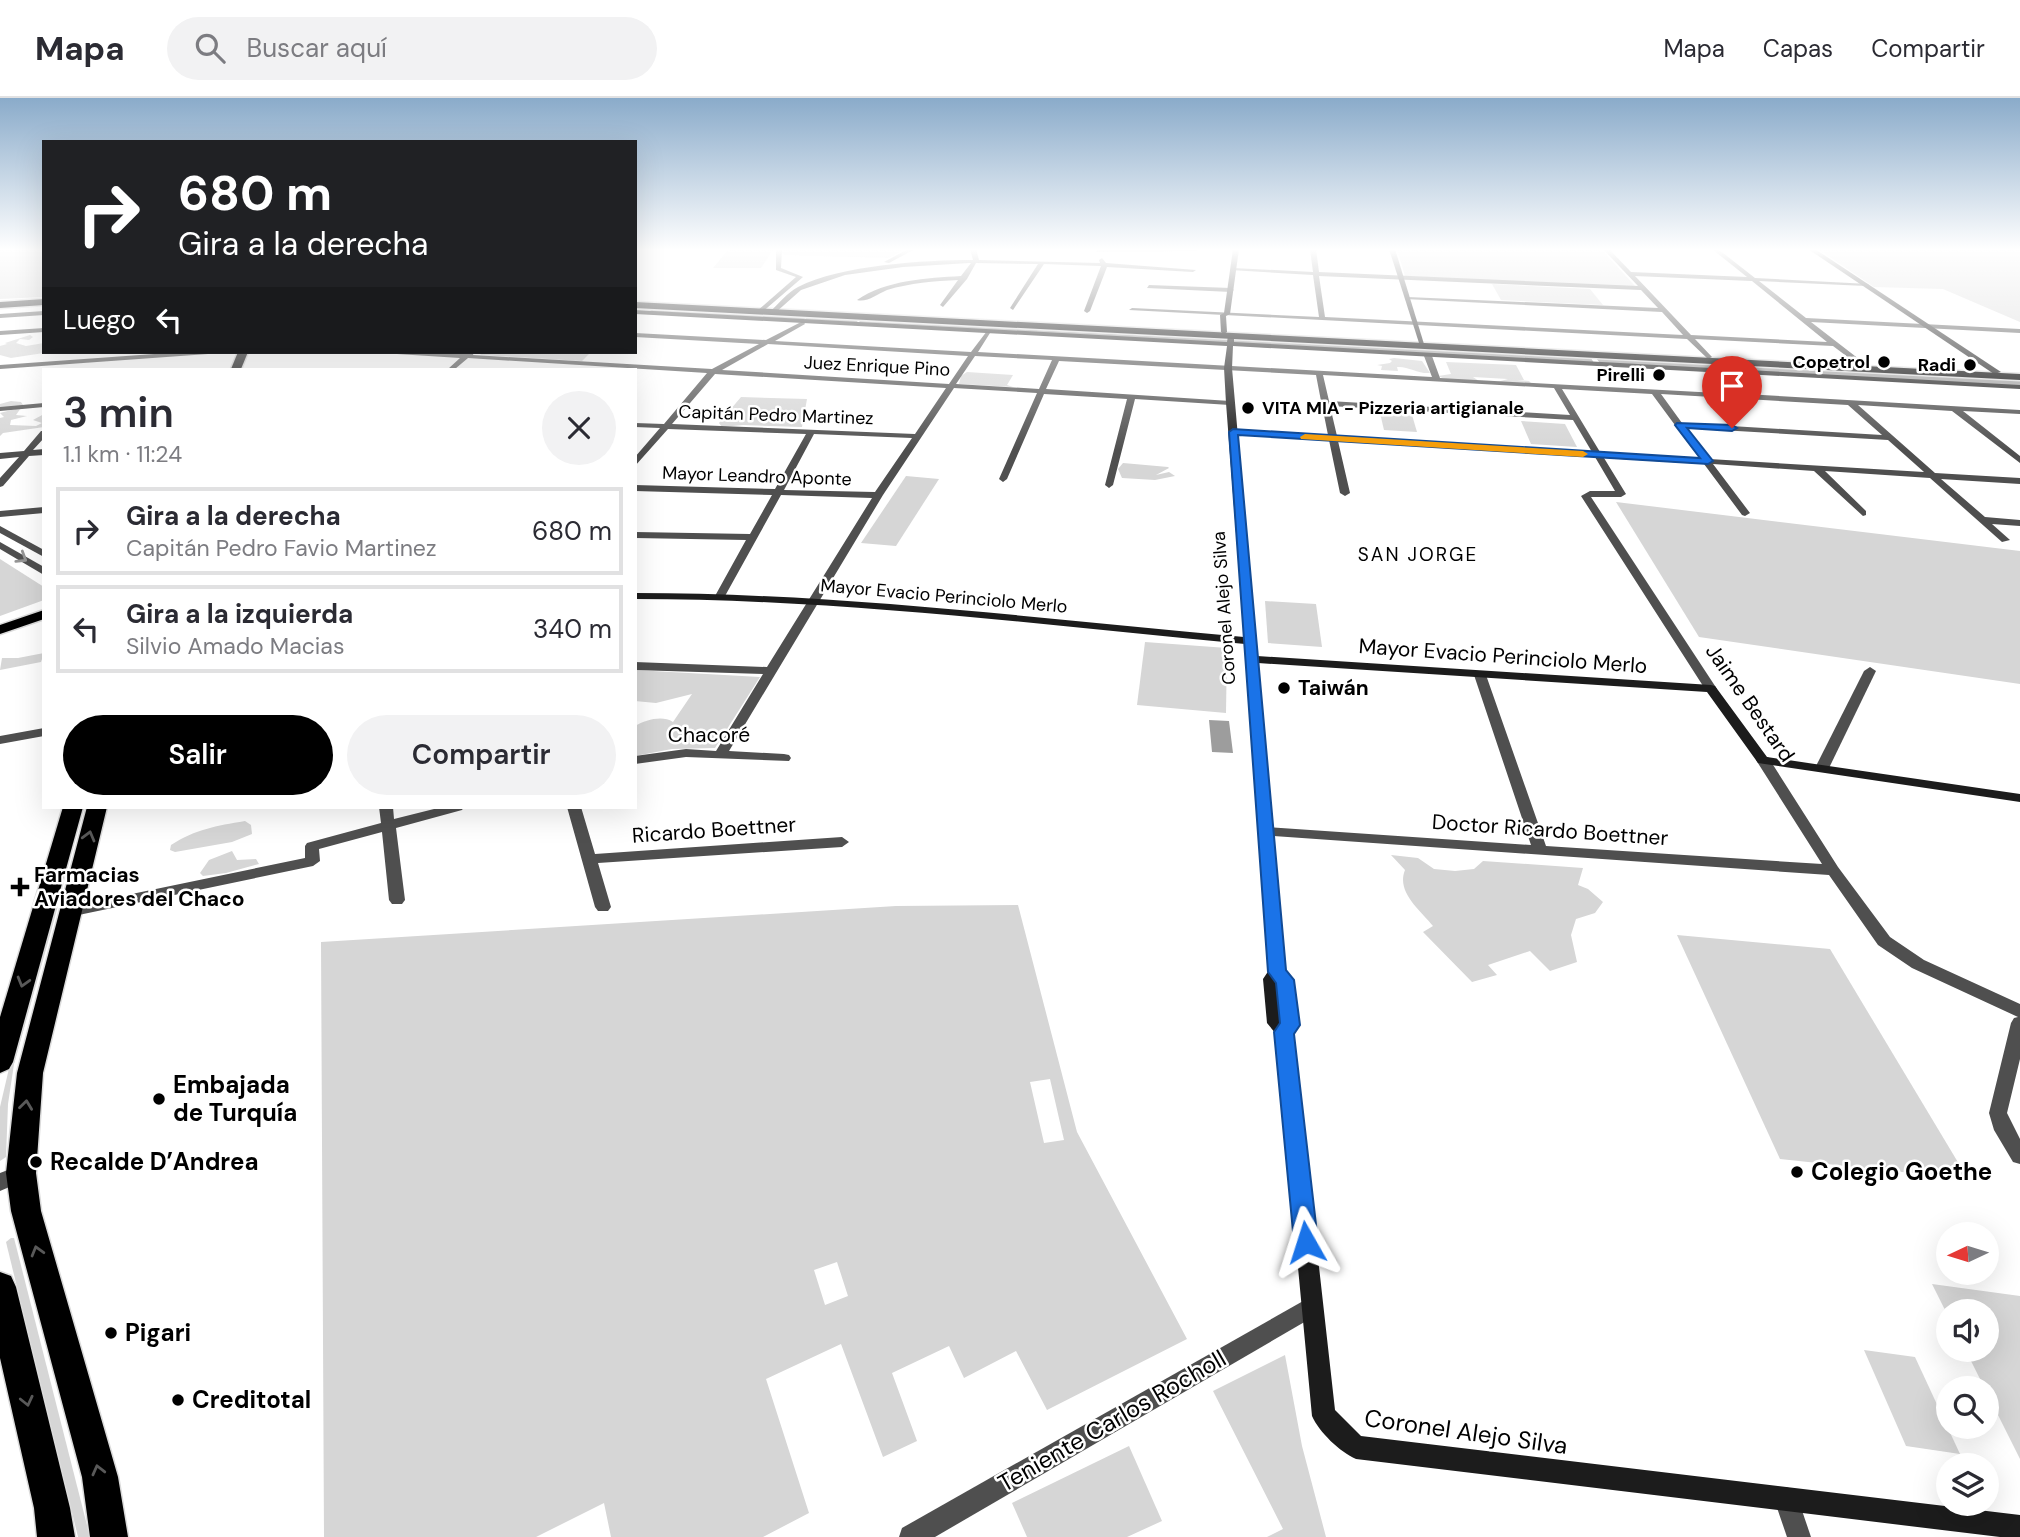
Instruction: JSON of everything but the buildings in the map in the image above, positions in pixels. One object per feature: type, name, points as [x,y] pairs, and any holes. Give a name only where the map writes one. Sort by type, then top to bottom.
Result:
[{"type":"highway","points":[[862,316],[1231,340],[1708,358],[2020,375]]},
{"type":"highway","points":[[1231,340],[1294,340],[2020,375]]},
{"type":"highway","points":[[0,1062],[72,809]]},
{"type":"highway","points":[[96,809],[30,1073],[10,1178],[26,1211],[100,1477],[109,1537]]},
{"type":"highway","points":[[54,874],[81,867]]},
{"type":"highway","points":[[0,1287],[9,1366],[52,1508],[56,1537]]},
{"type":"main road","points":[[722,316],[987,332],[1231,340]]},
{"type":"main road","name":"Coronel Alejo Silva","points":[[1223,316],[1231,340],[1228,368],[1230,403],[1277,972],[1271,979],[1276,1023],[1283,1032],[1324,1416],[1356,1447],[2020,1527]]},
{"type":"main road","points":[[1414,316],[1424,347],[1718,371],[2020,387]]},
{"type":"main road","points":[[1915,316],[1997,372]]},
{"type":"main road","name":"Mayor Evacio Perinciolo Merlo","points":[[637,596],[720,596],[811,601],[1250,641]]},
{"type":"main road","points":[[0,622],[42,608]]},
{"type":"main road","points":[[0,630],[42,615]]},
{"type":"main road","name":"Mayor Evacio Perinciolo Merlo","points":[[1251,659],[1711,689]]},
{"type":"main road","name":"Jaime Bestard","points":[[1711,689],[1763,760]]},
{"type":"main road","points":[[1763,760],[2020,798]]},
{"type":"street","points":[[1268,316],[1835,344]]},
{"type":"street","points":[[1670,316],[1708,358]]},
{"type":"street","points":[[1798,316],[1861,365]]},
{"type":"street","points":[[1803,320],[2020,331]]},
{"type":"street","points":[[637,461],[712,372],[803,323]]},
{"type":"street","points":[[0,333],[42,330]]},
{"type":"street","points":[[720,753],[772,671],[811,601],[915,436],[987,332]]},
{"type":"street","points":[[637,335],[2020,412]]},
{"type":"street","points":[[1424,347],[1437,380]]},
{"type":"street","points":[[0,367],[107,355],[141,354]]},
{"type":"street","points":[[452,368],[470,354]]},
{"type":"street","name":"Juez Enrique Pino","points":[[470,354],[610,368]]},
{"type":"street","points":[[584,367],[598,354]]},
{"type":"street","points":[[1003,479],[1056,359]]},
{"type":"street","name":"Juez Enrique Pino","points":[[637,369],[1230,403]]},
{"type":"street","points":[[1718,371],[1743,397]]},
{"type":"street","points":[[1318,373],[1345,493]]},
{"type":"street","name":"Jaime Bestard","points":[[1557,387],[1622,494],[1586,496],[1711,689]]},
{"type":"street","points":[[1655,392],[1745,513]]},
{"type":"street","points":[[1109,485],[1132,396]]},
{"type":"street","points":[[1323,403],[1576,418]]},
{"type":"street","points":[[1851,403],[2006,540]]},
{"type":"street","points":[[0,409],[42,405]]},
{"type":"street","points":[[1954,409],[2020,460]]},
{"type":"street","name":"Capitán Pedro Martinez","points":[[637,425],[915,436]]},
{"type":"street","points":[[1680,425],[1890,438]]},
{"type":"street","points":[[720,596],[750,537],[811,432]]},
{"type":"street","points":[[1233,432],[2020,481]]},
{"type":"street","points":[[0,484],[42,435]]},
{"type":"street","points":[[0,456],[42,452]]},
{"type":"street","points":[[1816,468],[1863,513]]},
{"type":"street","name":"Mayor Leandro Aponte","points":[[637,488],[878,495]]},
{"type":"street","points":[[0,514],[42,510]]},
{"type":"street","points":[[1983,520],[2020,523]]},
{"type":"street","points":[[0,529],[42,553]]},
{"type":"street","points":[[637,536],[750,537]]},
{"type":"street","points":[[0,545],[42,571]]},
{"type":"street","points":[[637,666],[772,671]]},
{"type":"street","points":[[1822,768],[1870,671]]},
{"type":"street","points":[[1480,675],[1540,851]]},
{"type":"street","points":[[0,740],[42,732]]},
{"type":"street","name":"Chacoré","points":[[637,761],[673,753],[720,753],[784,758]]},
{"type":"street","name":"Jaime Bestard","points":[[1763,760],[1876,933],[1894,949],[1918,964],[2020,1011]]},
{"type":"street","points":[[386,809],[397,900]]},
{"type":"street","points":[[69,912],[313,861],[312,846],[449,809]]},
{"type":"street","points":[[575,809],[603,907]]},
{"type":"street","name":"Doctor Ricardo Boettner","points":[[1265,832],[1833,870]]},
{"type":"street","name":"Ricardo Boettner","points":[[590,859],[842,842]]},
{"type":"street","points":[[2020,1023],[1998,1113],[2001,1124],[2020,1156]]},
{"type":"street","name":"Teniente Carlos Rocholl","points":[[911,1537],[1312,1306]]},
{"type":"street","points":[[1786,1499],[1799,1537]]},
{"type":"shaded area","points":[[708,316],[793,316],[860,321],[854,324],[804,321],[806,318],[801,321]]},
{"type":"shaded area","points":[[2006,316],[2020,316],[2020,322]]},
{"type":"shaded area","points":[[860,321],[1215,339],[1214,343],[857,324]]},
{"type":"shaded area","points":[[30,335],[33,337],[29,340],[20,339],[16,343],[26,346],[42,343],[42,353],[11,358],[0,355],[0,346],[7,344],[5,343]]},
{"type":"shaded area","points":[[1244,340],[1591,358],[1594,363],[1243,345]]},
{"type":"shaded area","points":[[480,354],[589,354],[582,361]]},
{"type":"shaded area","points":[[1596,358],[1999,380],[1997,381],[2003,385],[1600,363]]},
{"type":"shaded area","points":[[1389,359],[1422,361],[1430,373],[1401,367],[1397,367],[1398,371],[1381,370],[1382,366],[1377,365],[1390,363],[1392,361]]},
{"type":"shaded area","points":[[1446,362],[1516,365],[1524,380],[1517,380],[1529,381],[1533,385],[1497,382],[1508,379],[1445,379],[1438,376],[1451,374]]},
{"type":"shaded area","points":[[967,372],[1013,375],[1007,385],[1013,387],[959,384],[961,376]]},
{"type":"shaded area","points":[[1999,380],[2019,380],[2009,384]]},
{"type":"shaded area","points":[[741,397],[807,399],[802,427],[722,427],[719,423]]},
{"type":"shaded area","points":[[11,401],[21,402],[23,405],[16,415],[27,416],[11,420],[10,425],[36,426],[42,423],[42,427],[3,433],[0,436],[0,418],[4,417],[0,413],[15,409],[0,409],[0,404]]},
{"type":"shaded area","points":[[1380,413],[1412,415],[1417,432],[1384,430]]},
{"type":"shaded area","points":[[42,415],[42,423],[33,420]]},
{"type":"shaded area","points":[[1521,421],[1565,424],[1577,447],[1531,444]]},
{"type":"shaded area","points":[[1123,463],[1168,467],[1156,475],[1169,472],[1175,476],[1155,480],[1122,478],[1118,469]]},
{"type":"shaded area","points":[[906,476],[939,479],[896,546],[861,543]]},
{"type":"shaded area","points":[[1616,502],[2020,551],[2020,684],[1699,637]]},
{"type":"shaded area","points":[[0,559],[42,586],[42,601],[0,616]]},
{"type":"shaded area","points":[[1265,601],[1316,604],[1322,647],[1268,643]]},
{"type":"shaded area","points":[[1145,642],[1227,648],[1226,713],[1137,705]]},
{"type":"shaded area","points":[[42,653],[41,662],[0,670],[2,658]]},
{"type":"shaded area","points":[[637,670],[760,677],[715,748],[672,749],[637,756],[637,725],[654,719],[673,722],[692,694],[656,703],[637,701]]},
{"type":"shaded area","points":[[1209,720],[1229,721],[1233,753],[1212,752]]},
{"type":"shaded area","points":[[245,821],[251,825],[252,834],[232,842],[175,852],[170,850],[171,845],[198,832]]},
{"type":"shaded area","points":[[232,851],[237,860],[256,859],[259,864],[226,873],[203,876],[200,873],[209,860]]},
{"type":"shaded area","points":[[1391,855],[1418,858],[1434,869],[1455,871],[1474,869],[1483,861],[1583,868],[1578,885],[1588,889],[1603,902],[1595,913],[1576,919],[1571,935],[1577,962],[1550,971],[1530,951],[1488,965],[1497,975],[1472,982],[1423,932],[1433,926],[1406,893],[1403,878],[1405,870]]},
{"type":"shaded area","points":[[60,888],[63,888],[14,1064],[8,1104],[6,1157],[0,1161],[0,1107],[14,1047]]},
{"type":"shaded area","points":[[1018,905],[1077,1132],[1187,1339],[1047,1410],[1016,1351],[964,1378],[949,1346],[892,1373],[917,1441],[883,1457],[841,1344],[766,1379],[809,1513],[763,1537],[611,1537],[604,1503],[536,1537],[324,1537],[321,942],[896,906]],"holes":[[[1050,1079],[1064,1140],[1044,1143],[1030,1082]],[[837,1262],[848,1296],[825,1305],[814,1270]]]},
{"type":"shaded area","points":[[1677,935],[1830,949],[1968,1179],[1780,1159]]},
{"type":"shaded area","points":[[14,1238],[90,1537],[78,1537],[6,1242]]},
{"type":"shaded area","points":[[1932,1284],[2020,1296],[2020,1459],[1999,1417],[1999,1376],[1978,1376],[1972,1362],[1999,1362],[1999,1299],[1940,1299]]},
{"type":"shaded area","points":[[1864,1350],[1915,1357],[1936,1402],[1936,1439],[1953,1439],[1960,1453],[1906,1446]]},
{"type":"shaded area","points":[[1285,1355],[1302,1446],[1326,1537],[1267,1537],[1283,1529],[1213,1391]]},
{"type":"shaded area","points":[[1129,1446],[1162,1521],[1127,1537],[1027,1537],[1012,1503]]},
{"type":"waterway","points":[[1179,339],[1277,344]]},
{"type":"waterway","points":[[1945,379],[2020,383]]},
{"type":"slow traffic","points":[[1305,437],[1583,454]]},
{"type":"place","name":"Copetrol","points":[[1884,362]]},
{"type":"place","name":"Radi","points":[[1970,365]]},
{"type":"place","name":"Pirelli","points":[[1659,375]]},
{"type":"place","name":"VITA MIA - Pizzeria artigianale","points":[[1248,408]]},
{"type":"place","name":"Taiwán","points":[[1284,688]]},
{"type":"place","name":"Farmacias Aviadores del Chaco","points":[[20,887]]},
{"type":"place","name":"Embajada de Turquía","points":[[159,1099]]},
{"type":"place","name":"Recalde D’Andrea","points":[[36,1162]]},
{"type":"place","name":"Colegio Goethe","points":[[1797,1172]]},
{"type":"place","name":"Pigari","points":[[111,1333]]},
{"type":"place","name":"Creditotal","points":[[178,1400]]},
{"type":"district","name":"SAN JORGE","points":[[1418,554]]},
{"type":"route","points":[[1306,1242],[1283,1032],[1290,1025],[1285,980],[1277,972],[1262,809],[1233,432],[1708,461],[1680,425],[1732,428]]}]
